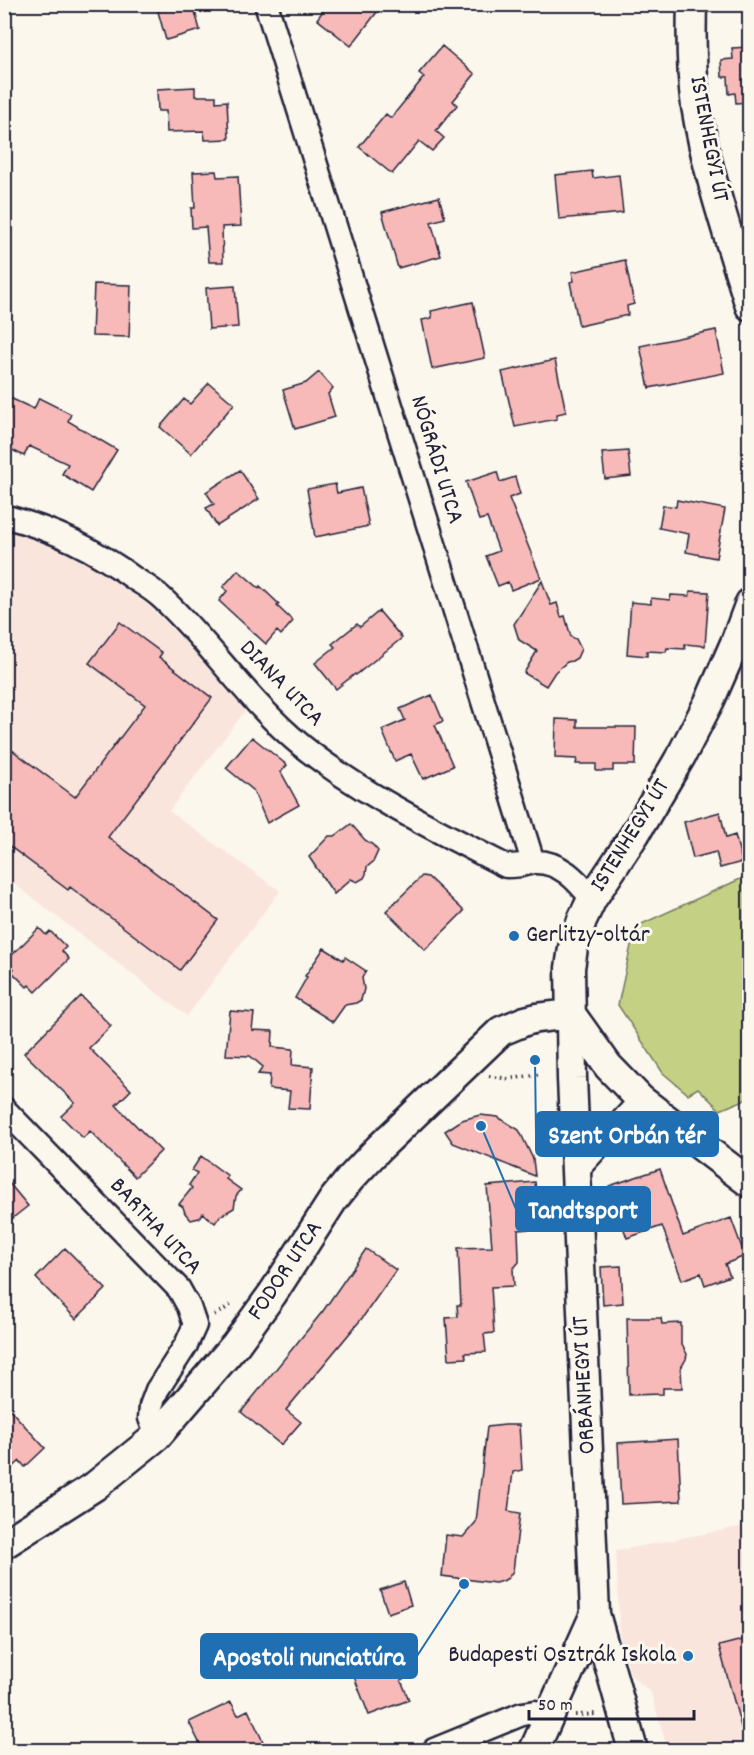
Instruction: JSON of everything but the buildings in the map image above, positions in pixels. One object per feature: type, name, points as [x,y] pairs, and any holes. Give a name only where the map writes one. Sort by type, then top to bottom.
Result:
[{"type":"street","name":"NÓGRÁDI UTCA","points":[[266,4],[533,862]]},
{"type":"street","name":"ISTENHEGYI ÚT","points":[[692,4],[691,42],[696,105],[710,168],[750,306]]},
{"type":"street","name":"DIANA UTCA","points":[[4,516],[38,525],[75,541],[102,556],[163,598],[277,724],[302,746],[339,772],[408,815],[506,866],[533,862]]},
{"type":"street","name":"ISTENHEGYI ÚT","points":[[571,1014],[570,968],[573,948],[591,899],[681,756],[710,700],[750,603]]},
{"type":"street","points":[[533,862],[549,864],[566,871],[579,882],[591,899]]},
{"type":"street","points":[[571,1014],[608,1066],[642,1100],[750,1183]]},
{"type":"street","name":"ORBÁNHEGYI ÚT","points":[[571,1014],[595,1614],[633,1750]]},
{"type":"street","name":"FODOR UTCA","points":[[4,1544],[95,1486],[157,1436],[236,1344],[273,1293],[333,1200],[350,1179],[379,1148],[501,1031],[525,1020],[571,1014]]},
{"type":"street","points":[[576,1171],[642,1100]]},
{"type":"street","name":"BARTHA UTCA","points":[[4,1109],[179,1289],[189,1307],[195,1325],[186,1345],[157,1390],[151,1406],[150,1418],[157,1436]]},
{"type":"street","points":[[534,1750],[595,1614]]},
{"type":"street","points":[[434,1750],[522,1714],[536,1712],[549,1717]]},
{"type":"path","points":[[508,1079],[542,1074]]},
{"type":"path","points":[[549,1717],[622,1712]]},
{"type":"shaded area","points":[[4,529],[28,534],[86,560],[109,575],[149,606],[194,650],[245,711],[169,811],[280,891],[187,1016],[5,877]]},
{"type":"shaded area","name":"Budapesti Osztrák Iskola","points":[[749,1525],[749,1750],[662,1750],[665,1741],[651,1693],[631,1675],[620,1637],[616,1551]]},
{"type":"green space","points":[[749,875],[749,1098],[720,1110],[698,1088],[688,1094],[663,1073],[618,1005],[635,927]]},
{"type":"place","name":"Gerlitzy-oltár","points":[[514,936]]},
{"type":"place","name":"Szent Orbán tér","points":[[535,1060]]},
{"type":"place","name":"Tandtsport","points":[[481,1126]]},
{"type":"place","name":"Apostoli nunciatúra","points":[[464,1584]]},
{"type":"place","name":"Budapesti Osztrák Iskola","points":[[688,1656]]}]
